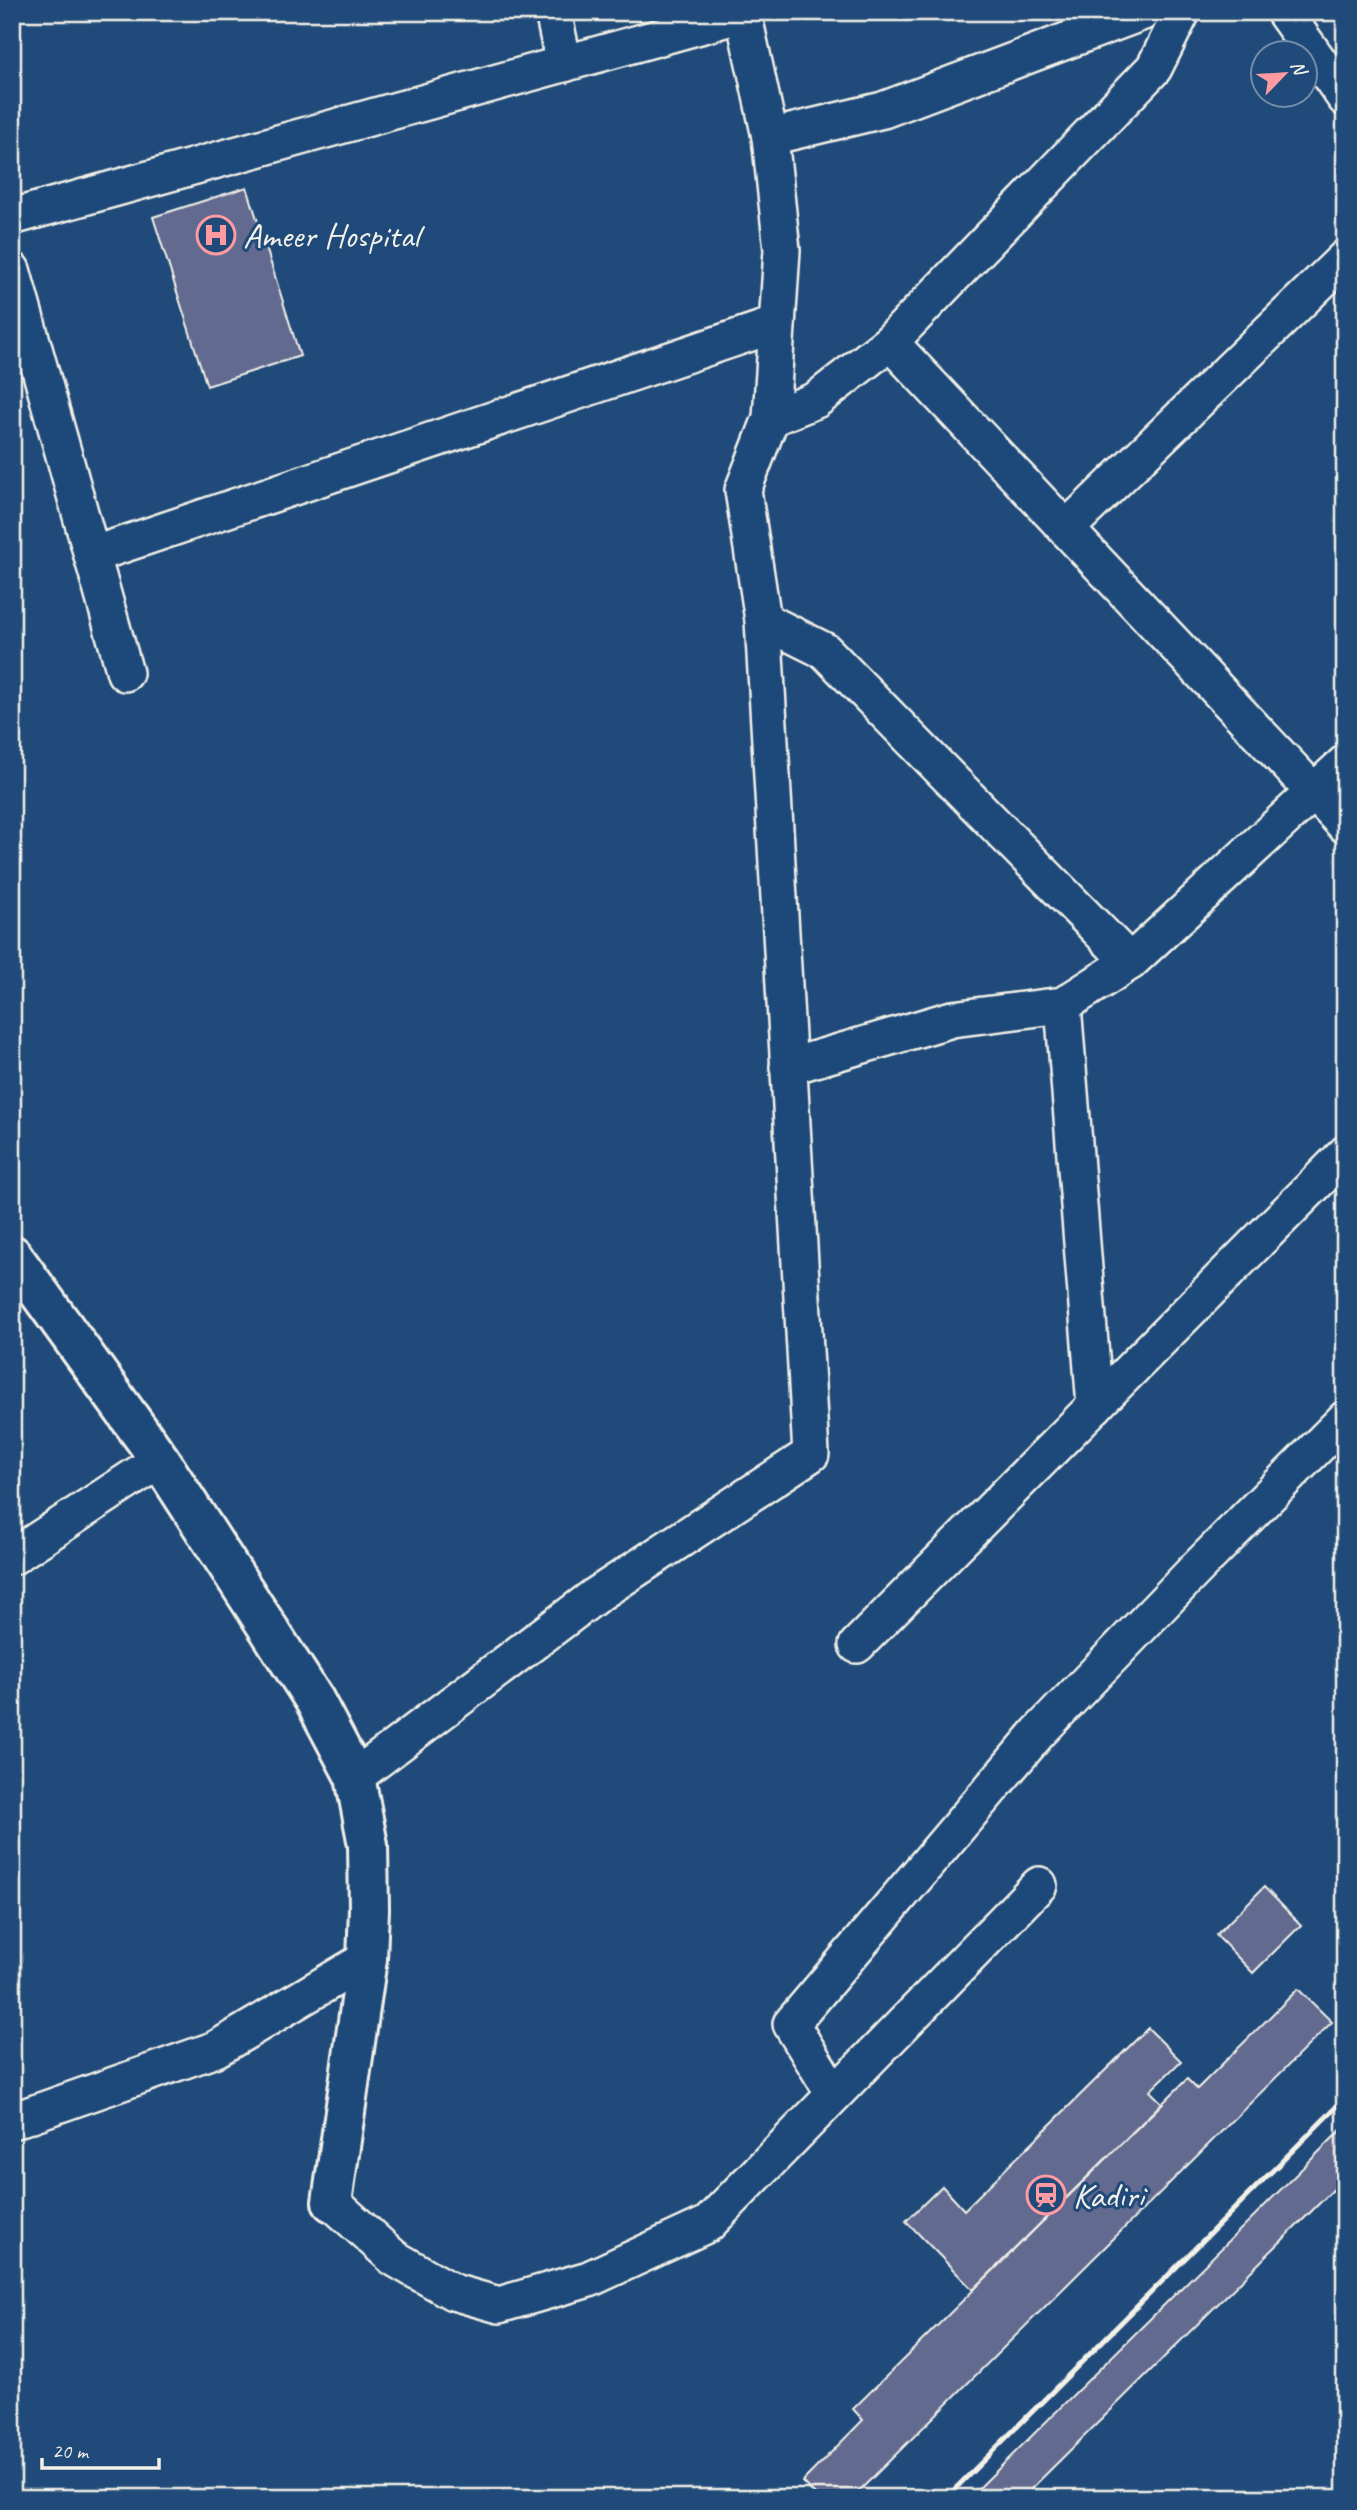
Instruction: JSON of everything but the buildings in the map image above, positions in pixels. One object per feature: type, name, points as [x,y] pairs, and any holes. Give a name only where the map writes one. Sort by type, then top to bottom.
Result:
[{"type":"street","points":[[553,12],[564,64]]},
{"type":"street","points":[[770,137],[883,110],[1143,12]]},
{"type":"street","points":[[771,418],[816,400],[890,342],[1154,68],[1182,12]]},
{"type":"street","points":[[1284,12],[1345,98]]},
{"type":"street","points":[[12,218],[743,13],[770,137],[782,250],[771,418],[743,490],[763,620],[811,1454],[595,1596],[355,1777]]},
{"type":"street","points":[[1066,530],[1345,258]]},
{"type":"street","points":[[13,274],[125,673]]},
{"type":"street","points":[[92,555],[777,324]]},
{"type":"street","points":[[890,342],[1345,825]]},
{"type":"street","points":[[763,620],[825,651],[1130,962]]},
{"type":"street","points":[[788,1067],[952,1019],[1063,1005],[1130,962],[1345,763]]},
{"type":"street","points":[[1063,1005],[1095,1406]]},
{"type":"street","points":[[857,1645],[1345,1154]]},
{"type":"street","points":[[12,1255],[160,1460],[315,1701],[355,1777],[368,1845],[367,1959],[332,2202],[394,2258],[453,2292],[499,2305],[589,2279],[708,2224],[1039,1885]]},
{"type":"street","points":[[834,2094],[791,2024],[1038,1733],[1194,1570],[1345,1419]]},
{"type":"street","points":[[12,1557],[160,1460]]},
{"type":"street","points":[[12,2122],[216,2049],[367,1959]]},
{"type":"railway","points":[[946,2498],[1345,2098]]},
{"type":"place","name":"Ameer Hospital","points":[[216,235]]},
{"type":"place","name":"Kadiri","points":[[1046,2195]]}]
